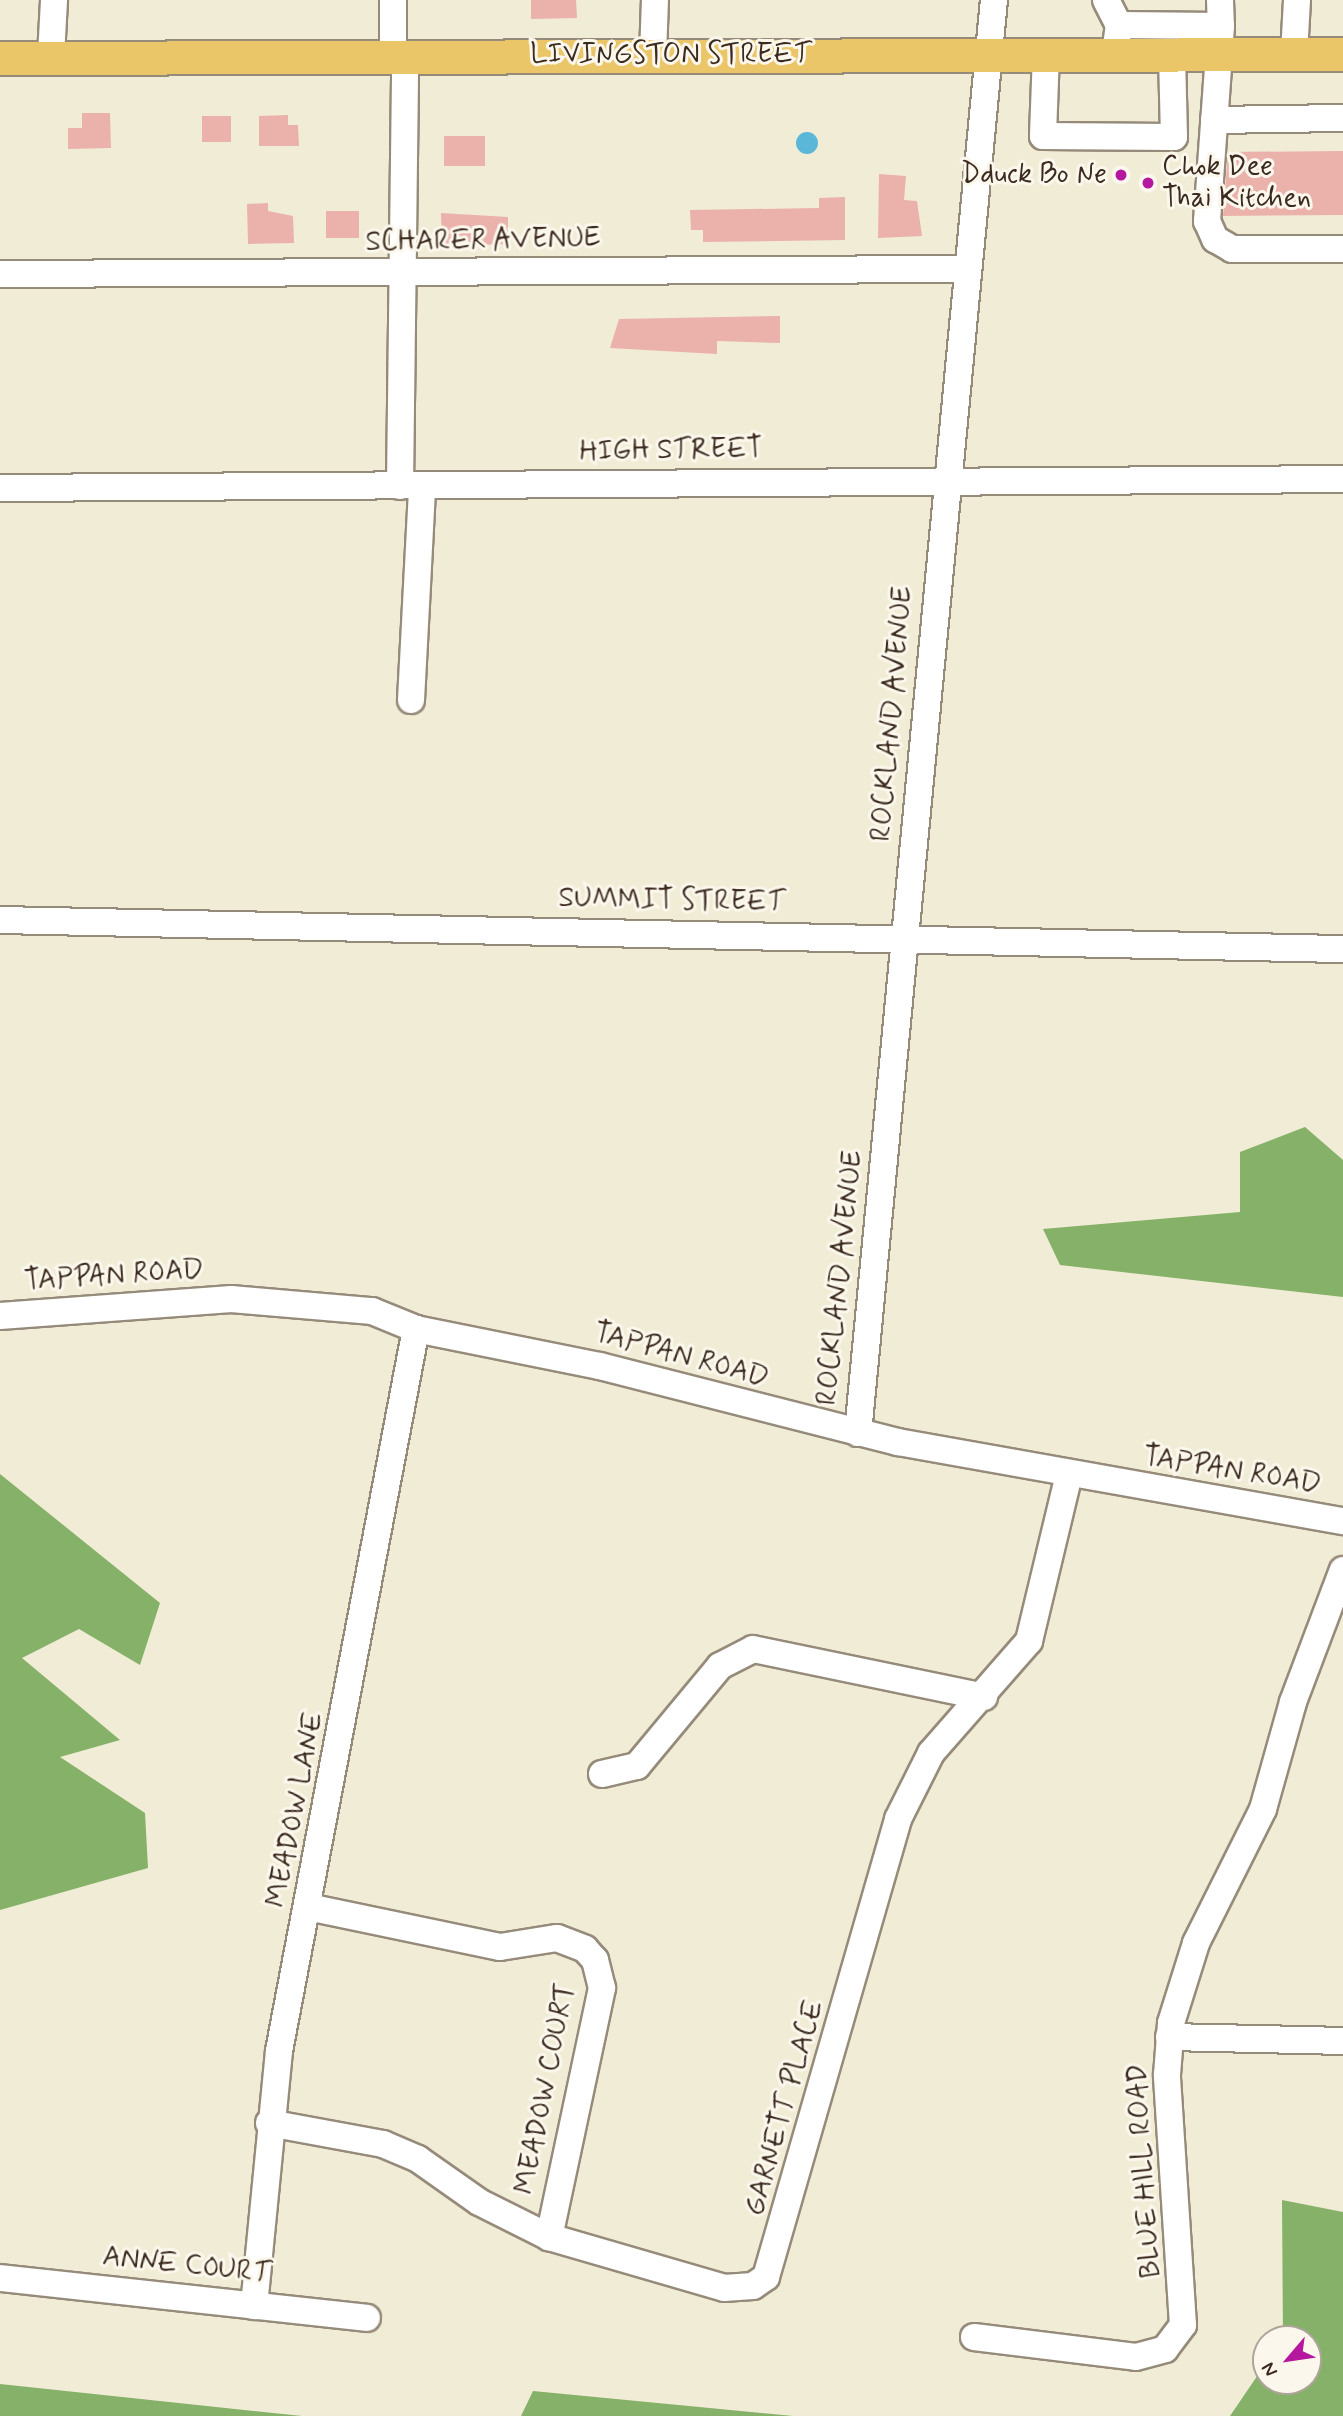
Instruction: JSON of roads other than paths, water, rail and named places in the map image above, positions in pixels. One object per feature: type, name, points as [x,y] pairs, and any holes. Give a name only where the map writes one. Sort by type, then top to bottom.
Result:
[{"type":"main road","name":"LIVINGSTON STREET","points":[[0,58],[1046,53],[1118,26],[1172,54],[1220,26],[1294,54],[1343,54]]},
{"type":"street","points":[[51,57],[54,0]]},
{"type":"street","points":[[393,0],[399,55],[401,272],[411,486],[411,700]]},
{"type":"street","points":[[653,56],[655,0]]},
{"type":"street","name":"ROCKLAND AVENUE","points":[[858,1433],[906,938],[945,478],[994,0]]},
{"type":"street","points":[[1106,0],[1118,26],[1220,26],[1207,221],[1215,239],[1232,249],[1343,248]]},
{"type":"street","points":[[1294,54],[1297,0]]},
{"type":"street","points":[[1046,53],[1043,136],[1174,137],[1172,54]]},
{"type":"street","points":[[1214,120],[1343,118]]},
{"type":"street","name":"SCHARER AVENUE","points":[[0,274],[966,269]]},
{"type":"street","name":"HIGH STREET","points":[[0,488],[411,486],[945,478],[1343,479]]},
{"type":"street","name":"SUMMIT STREET","points":[[0,920],[1343,949]]},
{"type":"street","name":"TAPPAN ROAD","points":[[0,1316],[231,1299],[372,1311],[416,1329],[600,1366],[858,1433],[1069,1475],[1343,1521]]},
{"type":"street","name":"MEADOW LANE","points":[[254,2305],[269,2123],[416,1329]]},
{"type":"street","name":"GARNETT PLACE","points":[[269,2123],[407,2154],[549,2237],[724,2288],[753,2286],[766,2277],[898,1819],[931,1753],[1013,1666],[1040,1614],[1069,1475]]},
{"type":"street","name":"BLUE HILL ROAD","points":[[974,2337],[1136,2357],[1165,2349],[1177,2337],[1186,2311],[1169,2037],[1181,1982],[1254,1831],[1343,1570]]},
{"type":"street","points":[[602,1774],[637,1766],[720,1666],[753,1648],[984,1697]]},
{"type":"street","name":"MEADOW COURT","points":[[308,1907],[500,1947],[557,1938],[595,1960],[602,1988],[549,2237]]},
{"type":"street","points":[[1169,2037],[1343,2041]]},
{"type":"street","name":"ANNE COURT","points":[[0,2278],[367,2318]]},
{"type":"water","points":[[807,132],[815,135],[818,143],[815,151],[807,154],[799,151],[796,143],[799,135]]},
{"type":"place","name":"Dduck Bo Ne","points":[[1121,175]]},
{"type":"place","name":"Chok Dee Thai Kitchen","points":[[1148,183]]}]
